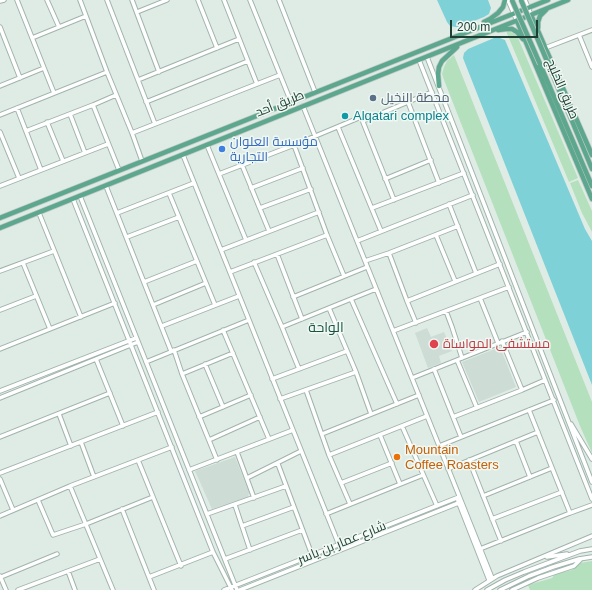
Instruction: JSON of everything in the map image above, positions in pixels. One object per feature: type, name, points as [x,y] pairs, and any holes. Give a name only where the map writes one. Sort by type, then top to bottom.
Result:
[{"type":"main road","points":[[479,27],[498,13],[505,0]]},
{"type":"main road","name":"طريق الخليج","points":[[512,0],[592,186]]},
{"type":"main road","name":"طريق الخليج","points":[[523,0],[577,134],[591,155],[592,169]]},
{"type":"main road","name":"طريق أحد","points":[[0,218],[548,0]]},
{"type":"main road","name":"طريق أحد","points":[[0,228],[568,0]]},
{"type":"main road","points":[[541,39],[538,29],[538,22],[540,16],[547,8]]},
{"type":"main road","points":[[531,15],[591,155]]},
{"type":"main road","points":[[517,21],[592,199]]},
{"type":"main road","points":[[524,37],[523,30],[527,25],[533,26],[539,34]]},
{"type":"main road","points":[[489,32],[512,29],[517,32],[526,43]]},
{"type":"main road","points":[[439,86],[438,71],[442,61],[463,42]]},
{"type":"main road","points":[[577,134],[584,140]]},
{"type":"main road","points":[[586,184],[592,189]]},
{"type":"street","points":[[0,2],[4,0]]},
{"type":"street","points":[[17,0],[54,93]]},
{"type":"street","points":[[47,0],[59,27]]},
{"type":"street","points":[[80,0],[142,161]]},
{"type":"street","points":[[107,0],[155,124]]},
{"type":"street","points":[[132,0],[159,72]]},
{"type":"street","points":[[137,12],[167,0]]},
{"type":"street","points":[[198,0],[217,48]]},
{"type":"street","points":[[224,0],[258,84]]},
{"type":"street","points":[[250,0],[291,102]]},
{"type":"street","points":[[279,0],[315,92]]},
{"type":"street","points":[[508,0],[513,6],[519,6],[523,0],[531,15]]},
{"type":"street","points":[[508,0],[517,21]]},
{"type":"street","points":[[32,38],[86,16]]},
{"type":"street","points":[[0,27],[20,78]]},
{"type":"street","points":[[545,48],[592,30]]},
{"type":"street","points":[[579,35],[592,66]]},
{"type":"street","points":[[138,80],[239,39]]},
{"type":"street","points":[[427,57],[592,482]]},
{"type":"street","points":[[420,60],[592,499]]},
{"type":"street","points":[[146,102],[248,61]]},
{"type":"street","points":[[0,86],[44,68]]},
{"type":"street","points":[[0,115],[107,72]]},
{"type":"street","points":[[132,133],[280,75]]},
{"type":"street","points":[[363,121],[432,92]]},
{"type":"street","points":[[26,130],[116,95]]},
{"type":"street","points":[[408,102],[439,182]]},
{"type":"street","points":[[93,105],[119,170]]},
{"type":"street","points":[[303,106],[448,468],[490,579]]},
{"type":"street","points":[[17,108],[41,170]]},
{"type":"street","points":[[70,114],[85,153]]},
{"type":"street","points":[[219,174],[361,117],[394,200]]},
{"type":"street","points":[[47,122],[64,161]]},
{"type":"street","points":[[338,127],[382,231]]},
{"type":"street","points":[[0,132],[1,140],[19,178]]},
{"type":"street","points":[[0,186],[108,144]]},
{"type":"street","points":[[207,145],[246,240]]},
{"type":"street","points":[[294,145],[327,235],[344,276]]},
{"type":"street","points":[[183,155],[338,545]]},
{"type":"street","points":[[385,179],[431,160]]},
{"type":"street","points":[[242,165],[269,231]]},
{"type":"street","points":[[252,188],[302,168]]},
{"type":"street","points":[[372,208],[464,172]]},
{"type":"street","points":[[117,213],[194,183]]},
{"type":"street","points":[[106,186],[217,460]]},
{"type":"street","points":[[260,208],[310,189]]},
{"type":"street","points":[[169,193],[215,305]]},
{"type":"street","points":[[357,241],[472,195]]},
{"type":"street","points":[[80,196],[238,589]]},
{"type":"street","points":[[73,199],[213,552],[231,589]]},
{"type":"street","points":[[449,204],[476,273]]},
{"type":"street","points":[[221,250],[319,212]]},
{"type":"street","points":[[39,213],[81,317]]},
{"type":"street","points":[[127,237],[179,217]]},
{"type":"street","points":[[365,261],[458,226]]},
{"type":"street","points":[[230,272],[327,235]]},
{"type":"street","points":[[436,235],[455,281]]},
{"type":"street","points":[[0,271],[54,251]]},
{"type":"street","points":[[389,253],[416,323]]},
{"type":"street","points":[[277,254],[302,319]]},
{"type":"street","points":[[144,282],[196,261]]},
{"type":"street","points":[[254,262],[299,369]]},
{"type":"street","points":[[23,263],[50,329]]},
{"type":"street","points":[[407,301],[500,264]]},
{"type":"street","points":[[293,297],[367,267]]},
{"type":"street","points":[[153,304],[206,284]]},
{"type":"street","points":[[393,332],[509,287]]},
{"type":"street","points":[[282,327],[376,289]]},
{"type":"street","points":[[0,310],[36,296]]},
{"type":"street","points":[[162,326],[239,296]]},
{"type":"street","points":[[480,298],[522,390]]},
{"type":"street","points":[[351,299],[397,404]]},
{"type":"street","points":[[0,349],[115,303]]},
{"type":"street","points":[[329,308],[356,372],[371,414]]},
{"type":"street","points":[[446,311],[462,358]]},
{"type":"street","points":[[146,362],[249,320]]},
{"type":"street","points":[[223,330],[269,439]]},
{"type":"street","points":[[412,378],[526,332]]},
{"type":"street","points":[[0,391],[136,338]]},
{"type":"street","points":[[0,398],[138,342]]},
{"type":"street","points":[[272,379],[347,351]]},
{"type":"street","points":[[182,374],[233,353]]},
{"type":"street","points":[[96,359],[123,426]]},
{"type":"street","points":[[457,360],[477,408]]},
{"type":"street","points":[[205,364],[223,407]]},
{"type":"street","points":[[434,369],[461,437]]},
{"type":"street","points":[[280,399],[356,372]]},
{"type":"street","points":[[453,417],[545,380]]},
{"type":"street","points":[[306,390],[329,455],[350,504]]},
{"type":"street","points":[[0,437],[110,393]]},
{"type":"street","points":[[199,417],[251,395]]},
{"type":"street","points":[[322,434],[419,395]]},
{"type":"street","points":[[439,446],[554,400]]},
{"type":"street","points":[[530,410],[570,513]]},
{"type":"street","points":[[0,473],[158,412]]},
{"type":"street","points":[[58,414],[71,446]]},
{"type":"street","points":[[329,455],[427,416]]},
{"type":"street","points":[[209,440],[260,417]]},
{"type":"street","points":[[568,421],[592,459]]},
{"type":"street","points":[[402,426],[437,506]]},
{"type":"street","points":[[189,470],[293,430]]},
{"type":"street","points":[[448,468],[538,432]]},
{"type":"street","points":[[380,435],[400,484]]},
{"type":"street","points":[[516,441],[530,477]]},
{"type":"street","points":[[81,442],[94,477]]},
{"type":"street","points":[[579,448],[581,442]]},
{"type":"street","points":[[0,516],[70,486],[172,447]]},
{"type":"street","points":[[247,478],[278,464],[301,451]]},
{"type":"street","points":[[237,452],[254,498]]},
{"type":"street","points":[[138,460],[181,566]]},
{"type":"street","points":[[469,460],[501,541]]},
{"type":"street","points":[[341,483],[392,463]]},
{"type":"street","points":[[278,464],[312,556]]},
{"type":"street","points":[[483,496],[552,468]]},
{"type":"street","points":[[326,514],[424,475]]},
{"type":"street","points":[[0,479],[13,510]]},
{"type":"street","points":[[70,486],[113,590]]},
{"type":"street","points":[[207,514],[286,486]]},
{"type":"street","points":[[492,519],[562,492]]},
{"type":"street","points":[[38,500],[53,535],[86,524],[153,497]]},
{"type":"street","name":"شارع عمار بن ياسر","points":[[238,589],[338,545],[458,497]]},
{"type":"street","points":[[460,502],[480,549],[490,579]]},
{"type":"street","name":"شارع عمار بن ياسر","points":[[224,590],[238,589],[460,502]]},
{"type":"street","points":[[235,505],[250,550]]},
{"type":"street","points":[[480,549],[592,505]]},
{"type":"street","points":[[242,526],[294,507]]},
{"type":"street","points":[[122,509],[154,590]]},
{"type":"street","points":[[225,559],[302,530]]},
{"type":"street","points":[[475,590],[490,579],[592,536]]},
{"type":"street","points":[[487,590],[524,572],[580,551],[592,549]]},
{"type":"street","points":[[149,577],[181,566],[213,552]]},
{"type":"street","points":[[6,590],[0,576],[57,554]]},
{"type":"street","points":[[543,557],[572,554]]},
{"type":"street","points":[[500,590],[553,567],[592,557]]},
{"type":"street","points":[[18,590],[100,559]]},
{"type":"street","points":[[512,590],[538,578],[574,566],[581,559]]},
{"type":"street","points":[[68,571],[75,590]]},
{"type":"shaded area","name":"مستشفى المواساة","points":[[427,328],[431,337],[444,332],[452,351],[439,356],[441,363],[428,368],[415,333]]},
{"type":"shaded area","points":[[500,347],[516,387],[479,402],[462,362]]},
{"type":"shaded area","points":[[235,457],[249,492],[248,497],[212,509],[195,471]]},
{"type":"green space","points":[[506,31],[515,34],[518,38],[578,178],[569,182]]},
{"type":"green space","points":[[454,55],[592,402],[592,453],[444,80],[442,74],[444,67],[447,61]]},
{"type":"green space","points":[[578,180],[592,211],[592,232],[582,213],[570,183]]},
{"type":"green space","points":[[592,561],[592,590],[530,590],[528,585],[552,578],[555,574],[572,570],[580,563]]},
{"type":"water","points":[[437,0],[488,0],[491,8],[489,14],[484,17],[459,27],[455,27],[450,26],[447,22]]},
{"type":"water","points":[[494,38],[505,40],[585,229],[592,241],[592,385],[463,58],[464,53],[468,49]]},
{"type":"place","name":"محطة النخيل","points":[[373,98]]},
{"type":"place","name":"Alqatari complex","points":[[345,116]]},
{"type":"place","name":"مؤسسة العلوان التجارية","points":[[222,149]]},
{"type":"place","name":"مستشفى المواساة","points":[[434,344]]},
{"type":"place","name":"Mountain Coffee Roasters","points":[[397,457]]},
{"type":"district","name":"الواحة","points":[[326,328]]}]
